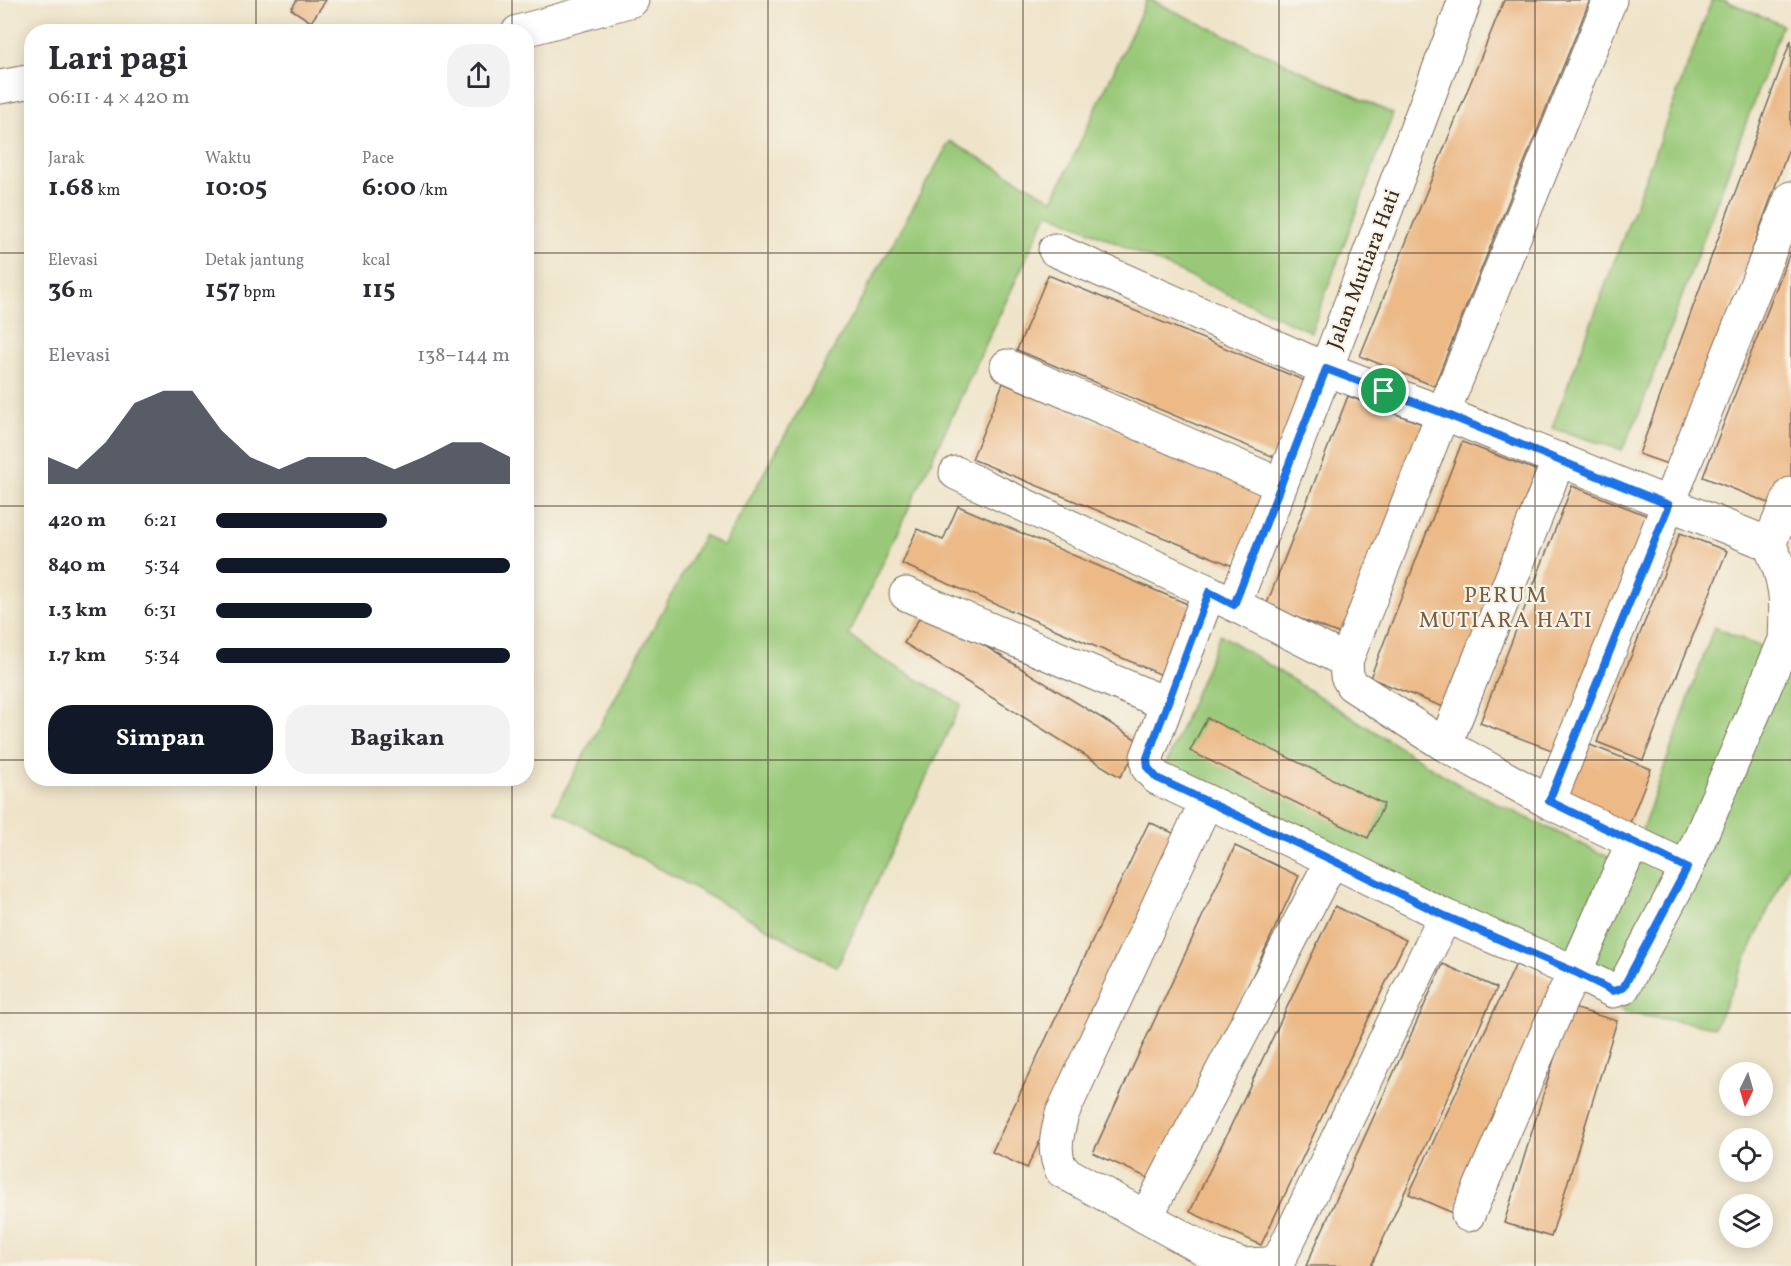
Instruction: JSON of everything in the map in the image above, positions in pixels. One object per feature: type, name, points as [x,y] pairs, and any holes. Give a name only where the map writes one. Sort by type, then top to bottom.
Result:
[{"type":"street","points":[[534,28],[632,0]]},
{"type":"street","name":"Jalan Mutiara Hati","points":[[1206,802],[1157,778],[1148,768],[1147,758],[1167,704],[1279,484],[1326,369],[1465,0]]},
{"type":"street","points":[[1610,0],[1443,413],[1346,661],[1347,676],[1352,685],[1445,745],[1549,801],[1687,868]]},
{"type":"street","points":[[0,87],[24,82]]},
{"type":"street","points":[[1549,801],[1791,198]]},
{"type":"street","points":[[1055,250],[1326,369],[1443,413],[1769,544]]},
{"type":"street","points":[[1007,366],[1279,484]]},
{"type":"street","points":[[1445,745],[1559,459]]},
{"type":"street","points":[[956,473],[1346,661]]},
{"type":"street","points":[[1445,916],[1280,1257],[1269,1264],[1243,1265],[1215,1256],[1062,1171],[1057,1160],[1055,1142],[1062,1114],[1206,802],[1332,860],[1445,916],[1575,972],[1613,991],[1623,988],[1687,868],[1788,647],[1787,607],[1783,578],[1769,544],[1791,494]]},
{"type":"street","points":[[906,594],[1167,704]]},
{"type":"street","points":[[1468,1215],[1562,998],[1634,842]]},
{"type":"street","points":[[1146,1217],[1332,860]]},
{"type":"green space","points":[[1147,0],[1393,114],[1311,332],[1048,212],[849,635],[880,658],[961,704],[837,967],[554,810],[704,535],[723,546],[950,141],[1053,200]]},
{"type":"green space","points":[[1712,0],[1724,0],[1782,25],[1638,416],[1622,450],[1552,428]]},
{"type":"green space","points":[[1714,627],[1771,651],[1791,674],[1791,859],[1715,1027],[1626,1013],[1577,970],[1165,767],[1220,634],[1461,786],[1629,867]]},
{"type":"building","points":[[297,0],[326,0],[311,22],[291,9]]},
{"type":"building","points":[[1504,0],[1590,0],[1434,386],[1360,356]]},
{"type":"building","points":[[1791,40],[1791,143],[1673,466],[1639,454]]},
{"type":"building","points":[[1791,250],[1791,476],[1779,507],[1703,477]]},
{"type":"building","points":[[1048,275],[1310,383],[1279,459],[1017,350]]},
{"type":"building","points":[[1003,383],[1265,491],[1233,566],[972,459]]},
{"type":"building","points":[[1348,396],[1425,425],[1343,635],[1266,606]]},
{"type":"building","points":[[1462,442],[1538,471],[1446,708],[1370,678]]},
{"type":"building","points":[[1572,486],[1648,516],[1557,752],[1480,723]]},
{"type":"building","points":[[958,506],[1192,606],[1162,675],[902,564],[917,529],[943,540]]},
{"type":"building","points":[[1680,533],[1727,551],[1643,760],[1597,742]]},
{"type":"building","points":[[925,609],[1142,743],[1120,777],[904,643]]},
{"type":"building","points":[[1207,718],[1384,804],[1368,838],[1190,751]]},
{"type":"building","points":[[1580,741],[1651,769],[1629,825],[1559,793]]},
{"type":"building","points":[[1149,822],[1184,838],[1027,1168],[992,1152]]},
{"type":"building","points":[[1235,846],[1299,876],[1157,1182],[1093,1153]]},
{"type":"building","points":[[1335,906],[1406,940],[1261,1245],[1190,1212]]},
{"type":"building","points":[[1443,964],[1497,988],[1427,1143],[1371,1266],[1306,1266]]},
{"type":"building","points":[[1516,964],[1559,983],[1453,1213],[1409,1194]]},
{"type":"building","points":[[1570,1007],[1617,1021],[1551,1237],[1504,1223]]},
{"type":"district","name":"PERUM MUTIARA HATI","points":[[1506,606]]},
{"type":"route","points":[[1326,369],[1384,391],[1559,459],[1669,505],[1549,801],[1687,868],[1623,988],[1613,991],[1575,972],[1445,916],[1157,778],[1148,768],[1147,758],[1209,592],[1234,605],[1279,484],[1326,369]]}]
